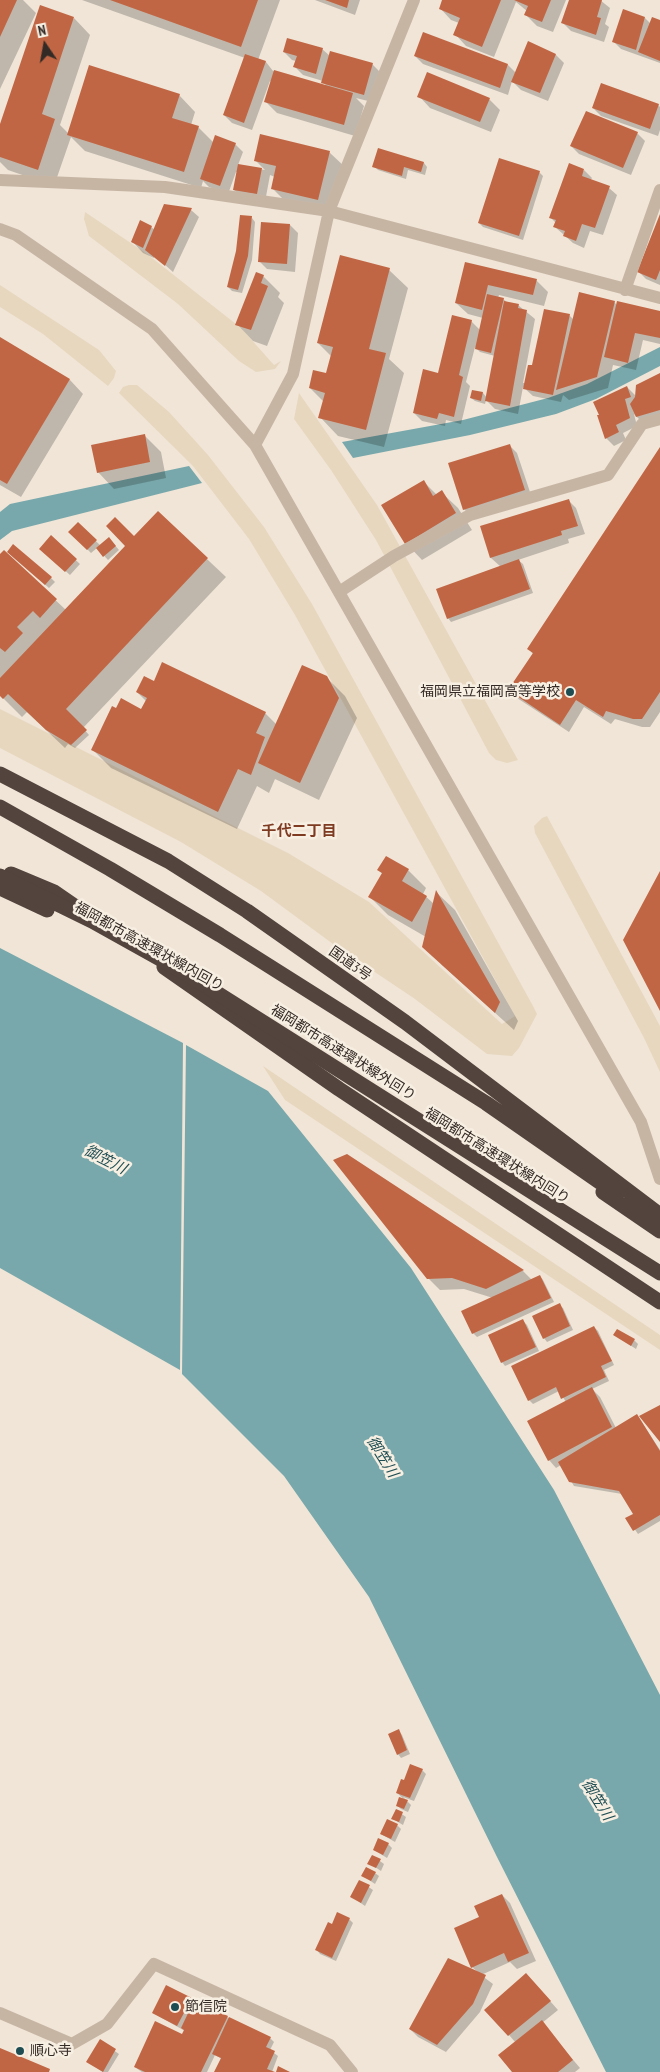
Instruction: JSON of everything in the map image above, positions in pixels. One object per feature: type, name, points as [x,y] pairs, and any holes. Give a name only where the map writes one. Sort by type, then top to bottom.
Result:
[{"type":"highway","name":"国道3号","points":[[0,774],[168,861],[247,911],[405,1022],[660,1215]]},
{"type":"highway","points":[[0,807],[110,869],[228,940],[486,1104],[660,1224]]},
{"type":"highway","points":[[0,818],[100,868],[202,928],[481,1108],[660,1231]]},
{"type":"highway","points":[[0,870],[54,892],[339,1089],[660,1302]]},
{"type":"highway","name":"福岡都市高速環状線外回り","points":[[0,876],[92,921],[187,974],[660,1273]]},
{"type":"highway","name":"福岡都市高速環状線内回り","points":[[0,888],[75,923],[175,976],[338,1076],[660,1280]]},
{"type":"street","points":[[255,445],[293,374],[329,211],[414,0]]},
{"type":"street","points":[[0,180],[165,187],[329,211],[660,298]]},
{"type":"street","points":[[625,290],[660,190]]},
{"type":"street","points":[[0,229],[16,235],[152,329],[255,445],[642,1122],[660,1179]]},
{"type":"street","points":[[339,592],[394,556],[470,515],[608,475],[642,424],[660,419]]},
{"type":"street","points":[[0,2013],[72,2044],[107,2024],[154,1964],[330,2045],[352,2072]]},
{"type":"shaded area","points":[[85,212],[147,254],[241,328],[274,365],[281,361],[275,369],[256,372],[239,361],[178,304],[89,236],[84,219]]},
{"type":"shaded area","points":[[0,285],[99,350],[116,371],[114,378],[108,386],[43,334],[0,307]]},
{"type":"shaded area","points":[[137,385],[169,412],[208,455],[264,527],[312,604],[537,1014],[519,1048],[512,1056],[487,1054],[415,999],[333,944],[261,891],[181,842],[0,748],[0,709],[288,853],[369,902],[502,1024],[515,1016],[295,615],[249,539],[193,466],[119,393],[123,387]]},
{"type":"shaded area","points":[[299,393],[377,505],[518,760],[507,763],[496,760],[489,753],[376,540],[331,470],[294,419]]},
{"type":"shaded area","points":[[547,816],[660,1026],[660,1072],[644,1038],[535,833],[534,826]]},
{"type":"shaded area","points":[[263,1066],[660,1335],[660,1350],[285,1100]]},
{"type":"water","points":[[660,347],[660,366],[596,399],[556,414],[470,435],[353,458],[342,442],[463,420],[548,398],[587,384]]},
{"type":"water","points":[[189,466],[202,483],[12,531],[0,540],[0,512],[10,504]]},
{"type":"water","name":"御笠川","points":[[0,948],[183,1043],[180,1370],[0,1268]]},
{"type":"water","name":"御笠川","points":[[186,1045],[268,1091],[411,1268],[554,1490],[660,1695],[660,2072],[606,2072],[497,1857],[369,1597],[284,1476],[182,1374]]},
{"type":"building","points":[[0,0],[17,0],[0,37]]},
{"type":"building","points":[[110,0],[258,0],[241,47]]},
{"type":"building","points":[[325,0],[349,0],[347,8]]},
{"type":"building","points":[[442,0],[501,0],[482,47],[453,35],[460,18],[439,9]]},
{"type":"building","points":[[514,0],[551,0],[542,22],[524,15],[528,6]]},
{"type":"building","points":[[569,0],[602,0],[597,17],[601,18],[596,35],[561,23]]},
{"type":"building","points":[[40,5],[74,17],[42,114],[55,119],[38,170],[0,157],[0,124]]},
{"type":"building","points":[[623,9],[645,17],[636,50],[612,42]]},
{"type":"building","points":[[652,17],[660,20],[660,61],[638,52]]},
{"type":"building","points":[[423,32],[508,64],[500,88],[414,56]]},
{"type":"building","points":[[287,38],[323,48],[316,74],[293,67],[297,56],[283,52]]},
{"type":"building","points":[[528,41],[556,54],[540,93],[511,82]]},
{"type":"building","points":[[330,51],[373,63],[364,95],[321,83]]},
{"type":"building","points":[[245,54],[266,61],[244,123],[223,115]]},
{"type":"building","points":[[89,65],[180,94],[172,118],[199,126],[184,172],[67,135]]},
{"type":"building","points":[[274,70],[353,93],[344,125],[264,102]]},
{"type":"building","points":[[427,72],[490,98],[480,122],[417,97]]},
{"type":"building","points":[[601,83],[659,104],[650,129],[592,108]]},
{"type":"building","points":[[586,111],[638,132],[623,168],[570,146]]},
{"type":"building","points":[[260,134],[330,151],[318,200],[271,189],[276,166],[254,161]]},
{"type":"building","points":[[215,135],[236,143],[220,186],[200,179]]},
{"type":"building","points":[[378,148],[424,162],[421,172],[404,167],[402,176],[372,167]]},
{"type":"building","points":[[499,158],[540,171],[519,236],[478,223]]},
{"type":"building","points":[[569,163],[584,169],[582,176],[610,186],[595,228],[582,224],[576,241],[563,236],[565,231],[553,227],[556,220],[549,218]]},
{"type":"building","points":[[238,164],[262,168],[257,194],[233,190]]},
{"type":"building","points":[[164,204],[192,208],[165,266],[145,250]]},
{"type":"building","points":[[660,214],[660,270],[656,280],[637,272]]},
{"type":"building","points":[[240,215],[252,216],[248,256],[238,290],[227,287],[236,251]]},
{"type":"building","points":[[140,220],[152,226],[143,248],[131,242]]},
{"type":"building","points":[[261,222],[290,224],[287,264],[258,262]]},
{"type":"building","points":[[340,255],[390,268],[369,349],[386,353],[366,430],[318,418],[325,393],[309,388],[313,370],[326,373],[333,347],[317,343]]},
{"type":"building","points":[[465,262],[537,279],[533,295],[488,285],[482,310],[455,303]]},
{"type":"building","points":[[256,272],[264,275],[261,283],[268,286],[251,330],[235,325]]},
{"type":"building","points":[[579,292],[615,301],[597,377],[556,390]]},
{"type":"building","points":[[487,294],[504,298],[491,353],[475,349]]},
{"type":"building","points":[[504,301],[519,304],[518,308],[527,310],[510,406],[485,401]]},
{"type":"building","points":[[617,301],[660,311],[660,338],[635,333],[628,363],[604,357]]},
{"type":"building","points":[[544,309],[570,314],[553,395],[523,389],[528,365],[532,365]]},
{"type":"building","points":[[452,315],[472,320],[459,375],[463,377],[454,417],[439,413],[437,419],[413,413],[423,369],[438,373]]},
{"type":"building","points":[[0,337],[70,379],[7,484],[0,480]]},
{"type":"building","points":[[660,373],[660,410],[636,417],[630,404],[635,397],[636,385]]},
{"type":"building","points":[[627,386],[631,397],[625,399],[630,418],[616,425],[619,432],[605,439],[597,415],[599,415],[593,402]]},
{"type":"building","points":[[472,390],[483,392],[481,401],[470,398]]},
{"type":"building","points":[[145,434],[150,462],[97,473],[91,445]]},
{"type":"building","points":[[510,444],[525,490],[463,510],[448,463]]},
{"type":"building","points":[[660,447],[660,692],[642,719],[633,719],[606,711],[603,717],[576,700],[560,725],[508,690],[533,653],[527,649]]},
{"type":"building","points":[[424,480],[433,496],[442,490],[456,513],[405,544],[381,505]]},
{"type":"building","points":[[569,499],[578,526],[561,531],[562,535],[490,558],[480,526]]},
{"type":"building","points":[[158,511],[208,558],[66,709],[87,730],[71,745],[46,730],[8,694],[3,699],[0,696],[0,678],[125,546],[106,526],[115,517],[134,536]]},
{"type":"building","points":[[78,522],[97,540],[87,550],[68,532]]},
{"type":"building","points":[[51,535],[77,559],[65,572],[39,549]]},
{"type":"building","points":[[109,537],[116,546],[103,557],[96,548]]},
{"type":"building","points":[[13,544],[52,577],[45,585],[7,552]]},
{"type":"building","points":[[4,550],[57,599],[40,618],[33,611],[17,627],[23,633],[5,652],[0,648],[0,554]]},
{"type":"building","points":[[519,559],[530,589],[447,619],[436,589]]},
{"type":"building","points":[[162,662],[266,712],[256,733],[265,737],[251,775],[238,769],[218,812],[91,750],[112,706],[116,708],[121,698],[141,709],[147,698],[136,692],[144,676],[154,681]]},
{"type":"building","points":[[302,665],[327,676],[339,698],[300,783],[258,763]]},
{"type":"building","points":[[386,856],[409,869],[402,881],[427,896],[412,922],[368,897],[382,873],[377,870]]},
{"type":"building","points":[[660,871],[660,1011],[623,940]]},
{"type":"building","points":[[436,890],[500,1002],[495,1013],[422,947]]},
{"type":"building","points":[[347,1154],[524,1270],[486,1289],[452,1278],[427,1279],[333,1160]]},
{"type":"building","points":[[540,1275],[551,1298],[472,1334],[461,1311]]},
{"type":"building","points":[[560,1303],[570,1326],[543,1339],[532,1316]]},
{"type":"building","points":[[523,1319],[536,1347],[501,1363],[488,1335]]},
{"type":"building","points":[[594,1326],[612,1361],[601,1366],[606,1377],[561,1399],[556,1387],[528,1401],[511,1366]]},
{"type":"building","points":[[617,1329],[635,1339],[631,1346],[613,1335]]},
{"type":"building","points":[[592,1387],[612,1427],[548,1461],[527,1421]]},
{"type":"building","points":[[660,1405],[660,1442],[639,1416]]},
{"type":"building","points":[[637,1414],[660,1451],[660,1515],[633,1531],[625,1518],[633,1514],[619,1491],[569,1482],[558,1462]]},
{"type":"building","points":[[399,1729],[407,1750],[397,1755],[388,1734]]},
{"type":"building","points":[[410,1764],[423,1769],[410,1798],[396,1793],[401,1779],[404,1780]]},
{"type":"building","points":[[399,1797],[408,1800],[404,1809],[396,1806]]},
{"type":"building","points":[[396,1809],[403,1812],[399,1822],[391,1819]]},
{"type":"building","points":[[387,1819],[398,1824],[391,1839],[380,1834]]},
{"type":"building","points":[[378,1838],[389,1843],[383,1855],[373,1850]]},
{"type":"building","points":[[372,1855],[381,1859],[376,1868],[367,1864]]},
{"type":"building","points":[[366,1867],[376,1872],[371,1881],[361,1876]]},
{"type":"building","points":[[359,1880],[370,1885],[361,1903],[350,1897]]},
{"type":"building","points":[[502,1894],[529,1953],[508,1962],[504,1953],[471,1968],[454,1928],[479,1917],[474,1906]]},
{"type":"building","points":[[337,1912],[350,1918],[332,1958],[315,1950],[328,1922],[332,1924]]},
{"type":"building","points":[[448,1958],[486,1975],[473,2004],[437,2045],[409,2029]]},
{"type":"building","points":[[526,1973],[551,2001],[508,2036],[484,2010]]},
{"type":"building","points":[[166,1985],[192,1998],[177,2026],[152,2013]]},
{"type":"building","points":[[197,2002],[228,2016],[201,2072],[145,2072],[134,2067],[155,2021],[182,2034],[184,2030],[181,2028],[190,2009],[193,2010]]},
{"type":"building","points":[[229,2017],[271,2037],[266,2047],[275,2051],[267,2069],[275,2072],[214,2072],[221,2058],[212,2054]]},
{"type":"building","points":[[542,2020],[573,2060],[558,2072],[512,2072],[498,2055]]},
{"type":"building","points":[[100,2039],[116,2049],[103,2072],[86,2062]]},
{"type":"building","points":[[0,2048],[50,2069],[49,2072],[0,2072]]},
{"type":"building","points":[[278,2066],[290,2072],[276,2072]]},
{"type":"place","name":"福岡県立福岡高等学校","points":[[570,692]]},
{"type":"place","name":"節信院","points":[[175,2007]]},
{"type":"place","name":"順心寺","points":[[20,2051]]},
{"type":"district","name":"千代二丁目","points":[[299,832]]}]
